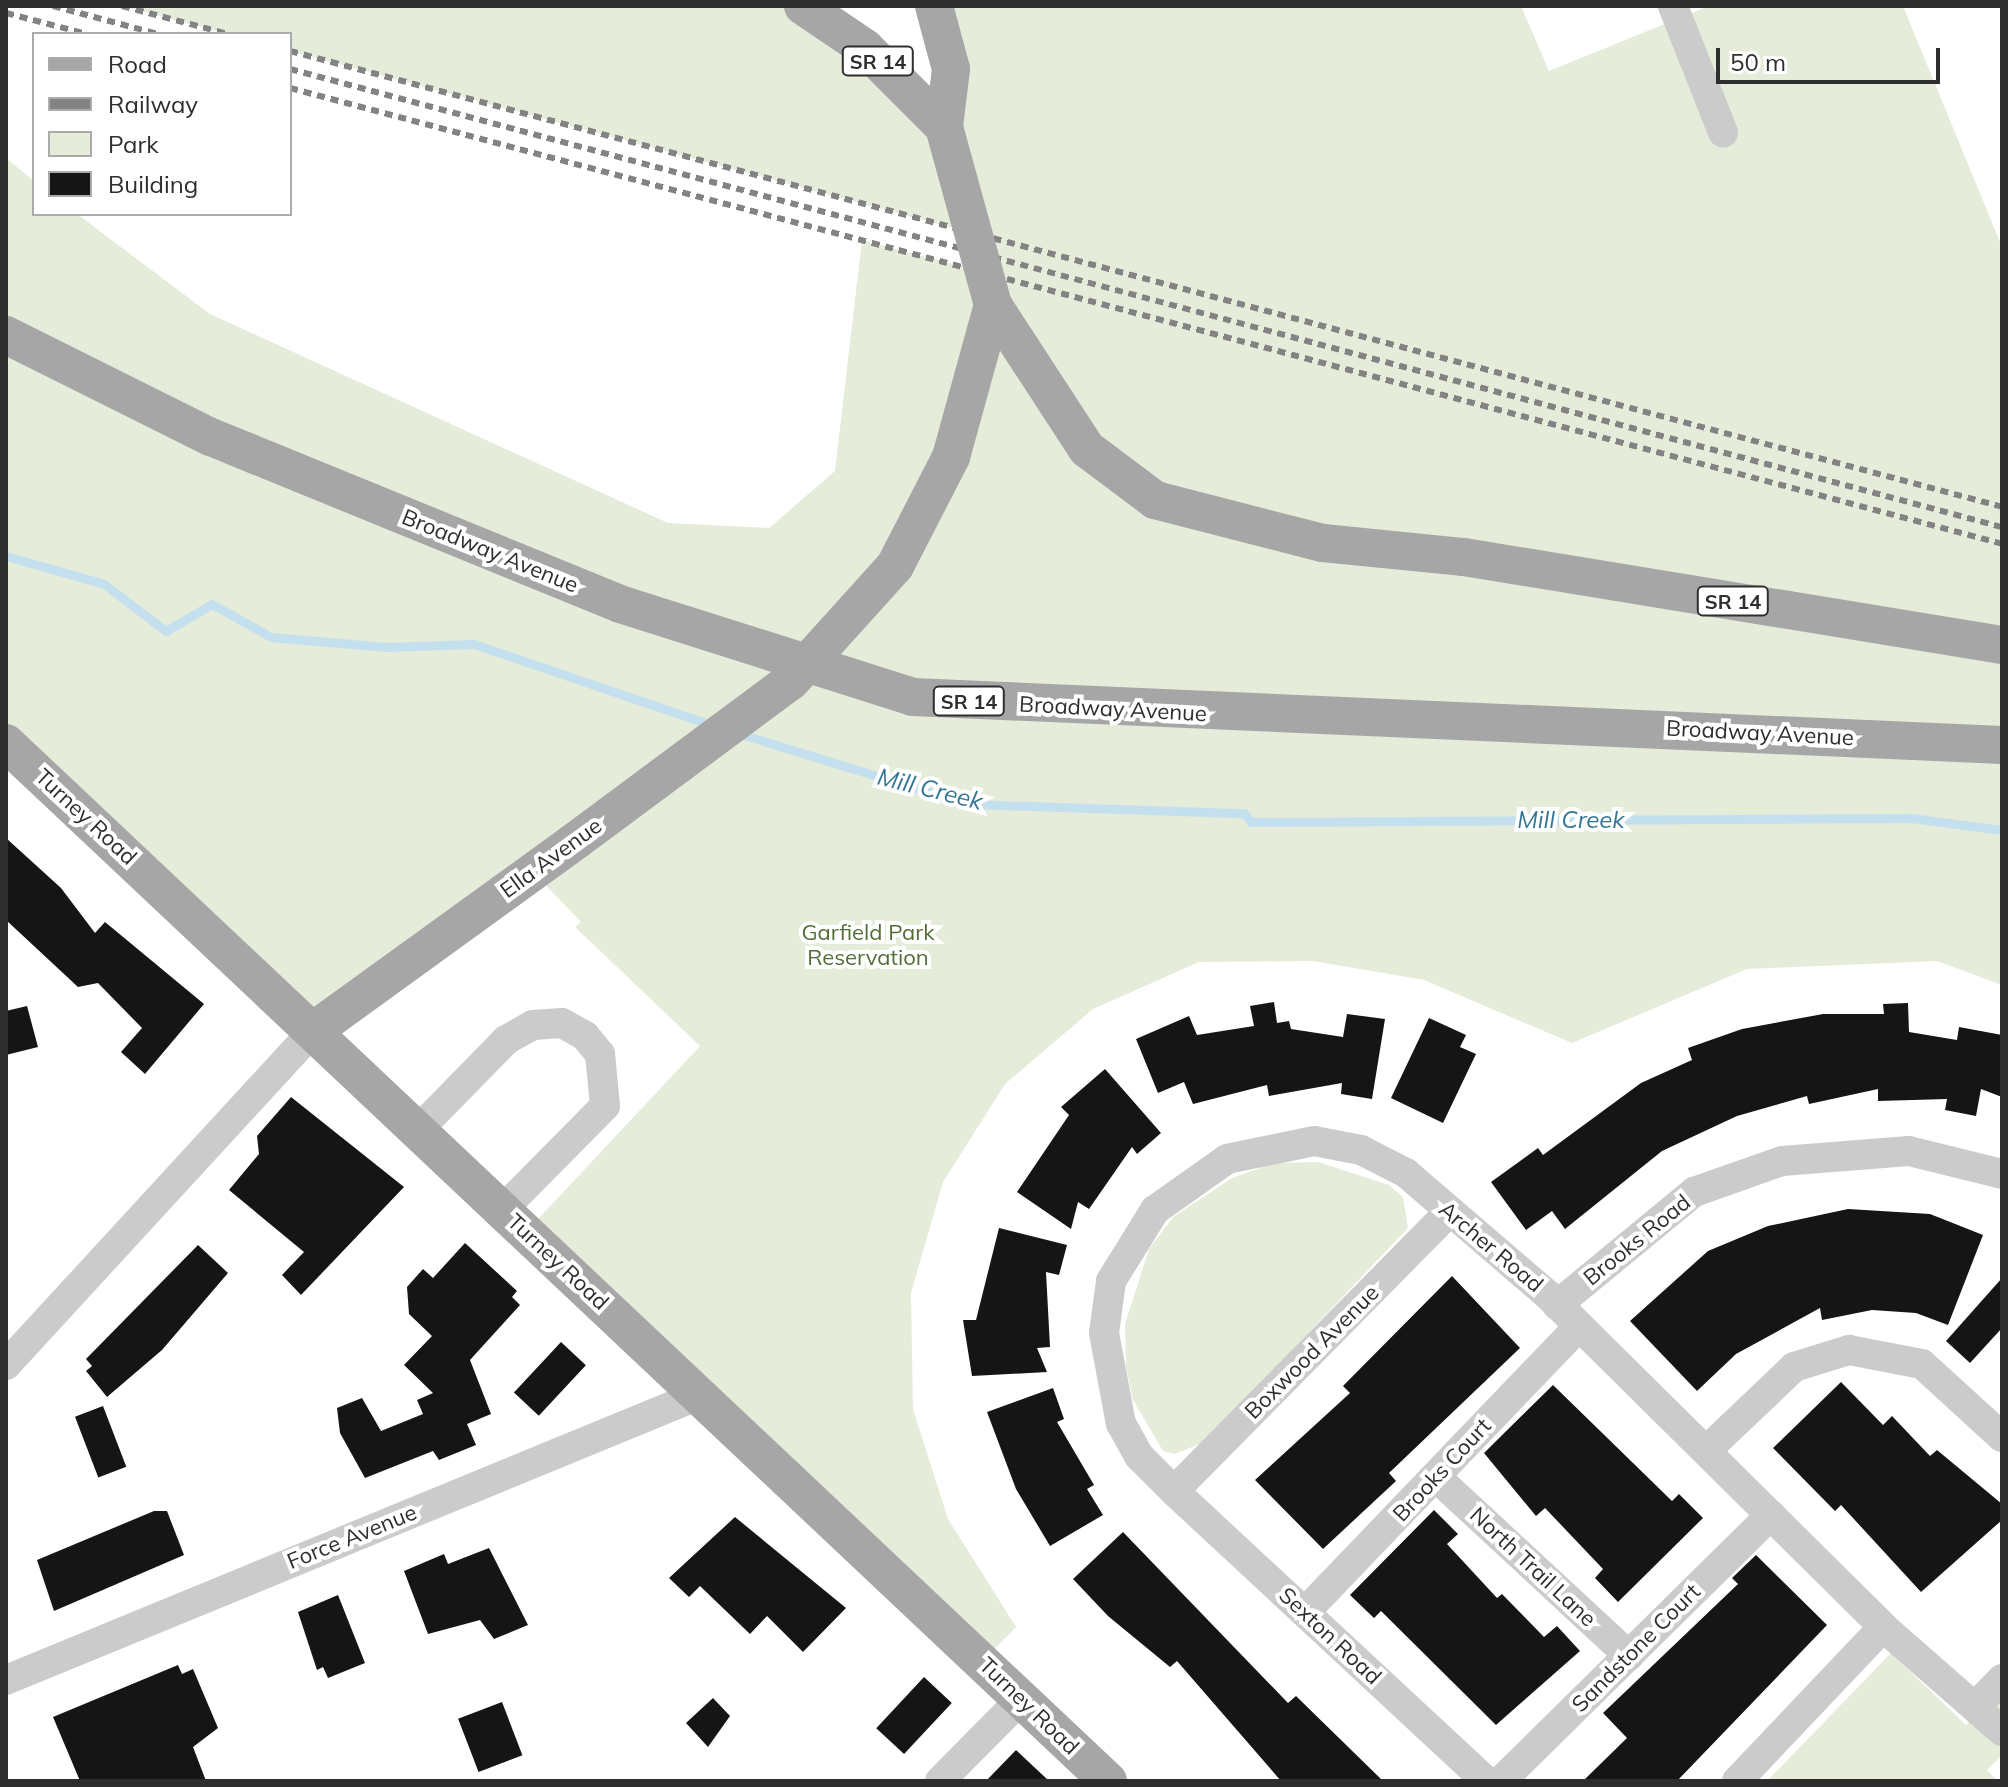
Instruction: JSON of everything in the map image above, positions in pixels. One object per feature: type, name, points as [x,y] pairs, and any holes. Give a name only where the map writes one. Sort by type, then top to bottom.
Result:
[{"type":"main road","name":"SR 14","points":[[803,6],[865,48],[944,127],[993,305],[1087,449],[1155,500],[1323,543],[1464,557],[2002,645]]},
{"type":"main road","points":[[934,6],[951,69],[944,127]]},
{"type":"main road","name":"Ella Avenue","points":[[313,1031],[791,681],[895,566],[951,457],[993,305]]},
{"type":"main road","name":"Broadway Avenue","points":[[6,335],[211,437],[620,604],[913,697],[2002,745]]},
{"type":"main road","name":"Turney Road","points":[[6,743],[1108,1781]]},
{"type":"street","points":[[1673,6],[1723,132]]},
{"type":"street","points":[[418,1130],[506,1040],[533,1025],[562,1023],[585,1036],[600,1054],[605,1106],[502,1210]]},
{"type":"street","name":"Ella Avenue","points":[[6,1365],[313,1031]]},
{"type":"street","name":"Archer Road","points":[[1174,1491],[1121,1424],[1106,1363],[1111,1281],[1155,1210],[1227,1159],[1314,1141],[1383,1161],[1449,1212],[1557,1305],[1708,1449],[1883,1627],[2002,1731]]},
{"type":"street","name":"Brooks Road","points":[[1557,1305],[1694,1192],[1782,1161],[1909,1151],[2002,1174]]},
{"type":"street","name":"Boxwood Avenue","points":[[1174,1491],[1449,1212]]},
{"type":"street","name":"Brooks Court","points":[[1305,1612],[1579,1326]]},
{"type":"street","points":[[6,1329],[39,1330]]},
{"type":"street","points":[[1708,1449],[1794,1367],[1849,1350],[1922,1364],[2002,1437]]},
{"type":"street","name":"Force Avenue","points":[[6,1680],[699,1395]]},
{"type":"street","name":"North Trail Lane","points":[[1436,1477],[1629,1656]]},
{"type":"street","name":"Sexton Road","points":[[1174,1491],[1486,1781]]},
{"type":"street","name":"Sandstone Court","points":[[1501,1781],[1771,1515]]},
{"type":"street","points":[[1737,1781],[1883,1627]]},
{"type":"street","points":[[1975,1707],[2002,1679]]},
{"type":"street","points":[[940,1781],[1022,1698]]},
{"type":"green space","name":"Garfield Park Reservation","points":[[122,6],[803,6],[944,126],[934,6],[1521,6],[1549,71],[1709,6],[1903,6],[2002,247],[2002,985],[1937,961],[1747,969],[1572,1043],[1424,980],[1313,961],[1199,962],[1093,1009],[1005,1084],[943,1182],[911,1293],[913,1409],[948,1519],[1016,1627],[983,1661],[526,1232],[700,1046],[575,927],[581,922],[533,872],[313,1031],[6,743],[6,158],[32,179],[32,216],[80,216],[210,314],[668,523],[769,528],[835,471],[862,240],[984,272],[976,234],[292,52],[292,32],[220,32]]},
{"type":"green space","points":[[1318,1162],[1389,1185],[1403,1197],[1408,1228],[1205,1442],[1174,1454],[1163,1451],[1133,1400],[1126,1367],[1125,1324],[1149,1249],[1173,1217],[1232,1178],[1274,1163]]},
{"type":"green space","points":[[1891,1653],[1966,1725],[2002,1687],[2002,1755],[1987,1770],[1998,1781],[1767,1781]]},
{"type":"building","points":[[6,838],[61,888],[95,933],[105,922],[204,1004],[145,1074],[121,1052],[142,1028],[98,983],[78,987],[6,920]]},
{"type":"building","points":[[1274,1002],[1277,1023],[1289,1021],[1291,1029],[1343,1037],[1347,1014],[1385,1019],[1372,1099],[1341,1094],[1342,1083],[1269,1096],[1267,1085],[1193,1104],[1184,1082],[1158,1093],[1136,1039],[1189,1016],[1197,1035],[1254,1026],[1250,1006]]},
{"type":"building","points":[[1908,1003],[1909,1032],[1957,1040],[1959,1027],[2002,1035],[2002,1097],[1981,1089],[1976,1116],[1945,1110],[1947,1099],[1878,1101],[1878,1089],[1809,1104],[1807,1096],[1737,1116],[1662,1151],[1565,1229],[1552,1211],[1526,1230],[1491,1182],[1538,1148],[1543,1155],[1641,1083],[1692,1060],[1688,1048],[1742,1029],[1823,1014],[1884,1014],[1883,1004]]},
{"type":"building","points":[[27,1006],[38,1047],[6,1055],[6,1011]]},
{"type":"building","points":[[1429,1018],[1466,1035],[1460,1047],[1476,1054],[1443,1123],[1391,1098]]},
{"type":"building","points":[[1105,1069],[1161,1133],[1137,1154],[1132,1147],[1089,1209],[1078,1202],[1071,1229],[1017,1192],[1069,1115],[1061,1107]]},
{"type":"building","points":[[291,1097],[404,1187],[301,1295],[282,1275],[304,1252],[229,1190],[259,1154],[257,1136]]},
{"type":"building","points":[[1848,1209],[1930,1214],[1983,1235],[1948,1325],[1916,1313],[1872,1310],[1822,1320],[1820,1308],[1736,1354],[1697,1391],[1630,1321],[1708,1251],[1768,1226]]},
{"type":"building","points":[[999,1228],[1067,1245],[1059,1275],[1046,1272],[1050,1347],[1037,1348],[1047,1372],[972,1376],[963,1320],[976,1320]]},
{"type":"building","points":[[465,1243],[517,1291],[512,1297],[520,1305],[470,1360],[491,1414],[467,1424],[476,1445],[439,1460],[433,1451],[365,1478],[340,1433],[337,1408],[362,1398],[381,1431],[423,1414],[417,1400],[433,1393],[404,1365],[432,1336],[409,1314],[407,1287],[423,1269],[433,1278]]},
{"type":"building","points":[[198,1245],[228,1273],[162,1350],[107,1397],[86,1371],[92,1366],[86,1359]]},
{"type":"building","points":[[1452,1276],[1520,1348],[1389,1473],[1396,1481],[1323,1549],[1255,1480],[1350,1393],[1343,1386]]},
{"type":"building","points":[[2002,1278],[2002,1328],[1970,1363],[1946,1341]]},
{"type":"building","points":[[561,1342],[586,1365],[539,1416],[514,1392]]},
{"type":"building","points":[[1841,1382],[1883,1425],[1892,1416],[1930,1456],[1937,1450],[2002,1504],[2002,1520],[1921,1592],[1841,1505],[1835,1511],[1773,1448]]},
{"type":"building","points":[[1553,1385],[1672,1501],[1679,1494],[1703,1518],[1618,1602],[1595,1578],[1603,1569],[1545,1508],[1536,1516],[1484,1453]]},
{"type":"building","points":[[1053,1388],[1064,1419],[1057,1422],[1094,1485],[1087,1489],[1103,1515],[1050,1546],[1016,1489],[987,1412]]},
{"type":"building","points":[[103,1406],[126,1467],[98,1477],[75,1417]]},
{"type":"building","points":[[1434,1510],[1458,1534],[1447,1544],[1497,1598],[1502,1594],[1544,1637],[1557,1626],[1580,1651],[1496,1725],[1381,1611],[1374,1618],[1350,1595]]},
{"type":"building","points":[[154,1511],[167,1511],[184,1555],[54,1611],[37,1560]]},
{"type":"building","points":[[735,1517],[846,1608],[803,1652],[767,1616],[750,1634],[700,1586],[689,1597],[669,1578]]},
{"type":"building","points":[[1123,1532],[1288,1703],[1296,1696],[1383,1781],[1281,1781],[1177,1661],[1170,1667],[1108,1616],[1073,1579]]},
{"type":"building","points":[[489,1548],[528,1625],[494,1639],[480,1620],[428,1634],[404,1571],[444,1554],[448,1564]]},
{"type":"building","points":[[1756,1555],[1827,1625],[1677,1781],[1583,1781],[1627,1738],[1603,1713],[1738,1584],[1732,1578]]},
{"type":"building","points":[[338,1595],[365,1663],[328,1678],[323,1667],[317,1670],[298,1612]]},
{"type":"building","points":[[178,1665],[182,1674],[193,1669],[218,1728],[193,1747],[206,1781],[80,1781],[53,1717]]},
{"type":"building","points":[[924,1677],[952,1703],[904,1754],[876,1728]]},
{"type":"building","points":[[713,1698],[730,1716],[708,1747],[686,1723]]},
{"type":"building","points":[[502,1702],[522,1755],[479,1772],[458,1719]]},
{"type":"building","points":[[1016,1750],[1049,1781],[986,1781]]},
{"type":"waterway","name":"Mill Creek","points":[[6,556],[104,584],[166,631],[212,604],[271,637],[386,647],[474,644],[715,726]]},
{"type":"waterway","name":"Mill Creek","points":[[737,733],[968,804],[1244,813],[1251,822],[1911,818],[2002,830]]},
{"type":"railway","points":[[53,6],[150,32]]},
{"type":"railway","points":[[122,6],[220,32]]},
{"type":"railway","points":[[6,13],[79,32]]},
{"type":"railway","points":[[292,52],[2002,507]]},
{"type":"railway","points":[[292,70],[2002,527]]},
{"type":"railway","points":[[292,89],[2002,544]]}]
